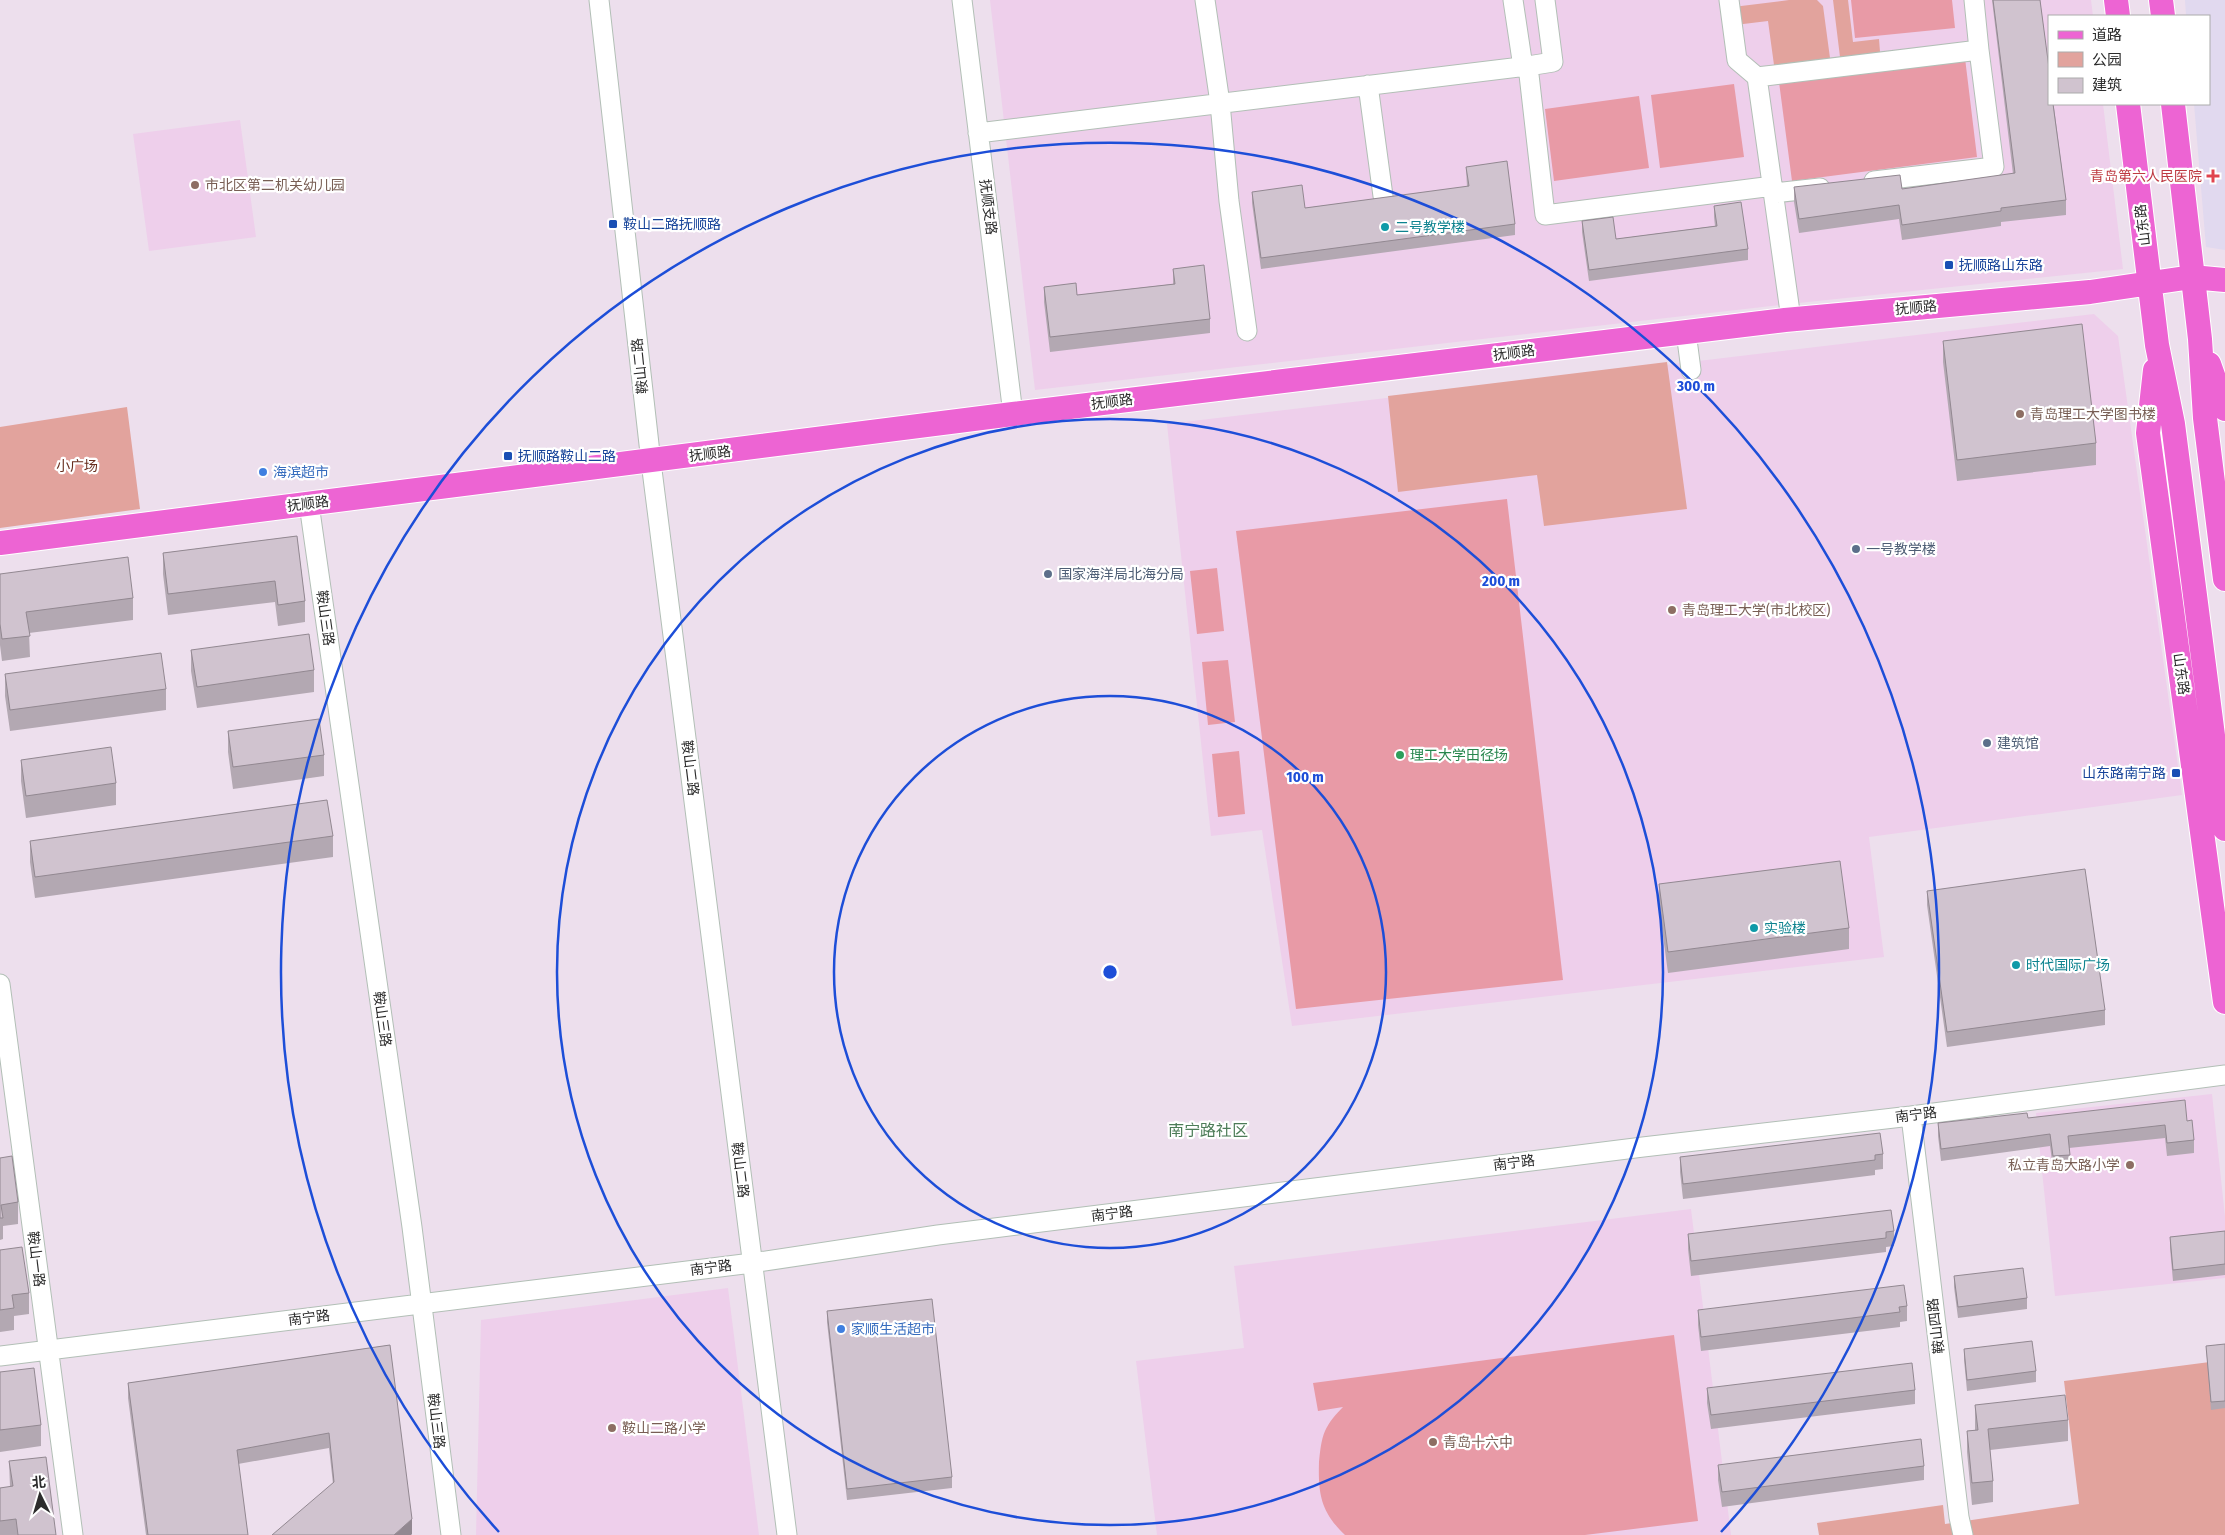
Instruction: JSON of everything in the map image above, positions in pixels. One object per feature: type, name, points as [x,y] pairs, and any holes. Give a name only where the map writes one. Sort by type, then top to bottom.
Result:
[{"type":"main road","points":[[2116,0],[2118,15]]},
{"type":"main road","points":[[2161,0],[2163,15]]},
{"type":"main road","name":"山东路","points":[[2128,105],[2157,346],[2173,424],[2225,829]]},
{"type":"main road","points":[[2173,105],[2200,339],[2205,418],[2225,579]]},
{"type":"main road","name":"抚顺路","points":[[0,543],[651,462],[1013,414],[1686,332],[1790,312],[2090,292],[2192,276],[2225,280]]},
{"type":"main road","points":[[2200,339],[2225,409]]},
{"type":"main road","name":"山东路","points":[[2157,346],[2148,433],[2225,1002]]},
{"type":"street","name":"鞍山二路","points":[[599,0],[651,462],[787,1535]]},
{"type":"street","name":"抚顺支路","points":[[962,0],[1013,414]]},
{"type":"street","points":[[1205,0],[1220,103],[1229,201],[1247,331]]},
{"type":"street","points":[[1513,0],[1526,66],[1545,215],[1773,190],[1836,186]]},
{"type":"street","points":[[978,132],[1554,62],[1545,0]]},
{"type":"street","points":[[1729,0],[1737,60],[1756,77],[1790,312]]},
{"type":"street","points":[[1856,184],[1994,167],[1974,0]]},
{"type":"street","points":[[1756,77],[1980,50]]},
{"type":"street","points":[[1368,86],[1383,196]]},
{"type":"street","points":[[1686,332],[1690,370]]},
{"type":"street","name":"鞍山三路","points":[[309,504],[421,1304],[451,1535]]},
{"type":"street","name":"鞍山一路","points":[[0,984],[5,1055],[73,1535]]},
{"type":"street","name":"南宁路","points":[[0,1356],[752,1263],[958,1233],[1614,1150],[1911,1116],[2225,1075]]},
{"type":"street","name":"鞍山四路","points":[[1911,1116],[1958,1507],[1964,1535]]},
{"type":"shaded area","points":[[990,0],[2091,0],[2093,15],[2048,15],[2048,105],[2103,105],[2123,269],[1789,304],[1035,390]]},
{"type":"shaded area","points":[[1851,0],[1952,0],[1955,28],[1855,38]]},
{"type":"shaded area","name":"青岛第六人民医院","points":[[2185,0],[2225,0],[2225,250],[2206,247],[2194,105],[2210,105],[2210,15],[2186,15]]},
{"type":"shaded area","points":[[1965,58],[1977,157],[1792,181],[1779,82]]},
{"type":"shaded area","points":[[1734,84],[1744,157],[1660,168],[1651,95]]},
{"type":"shaded area","points":[[1639,96],[1649,168],[1554,181],[1545,109]]},
{"type":"shaded area","name":"市北区第二机关幼儿园","points":[[240,120],[256,237],[149,251],[133,134]]},
{"type":"shaded area","name":"青岛理工大学(市北校区)","points":[[2094,314],[2118,336],[2182,795],[1869,837],[1884,957],[1292,1026],[1262,830],[1211,836],[1167,424]]},
{"type":"shaded area","name":"理工大学田径场","points":[[1507,499],[1563,980],[1296,1009],[1236,531]]},
{"type":"shaded area","points":[[1217,568],[1224,631],[1197,634],[1190,571]]},
{"type":"shaded area","points":[[1228,660],[1235,722],[1208,725],[1202,662]]},
{"type":"shaded area","points":[[1239,751],[1245,814],[1218,817],[1212,754]]},
{"type":"shaded area","name":"私立青岛大路小学","points":[[2212,1094],[2225,1217],[2225,1278],[2055,1296],[2036,1113]]},
{"type":"shaded area","name":"青岛十六中","points":[[1691,1209],[1731,1535],[1157,1535],[1136,1361],[1244,1348],[1234,1266]]},
{"type":"shaded area","name":"鞍山二路小学","points":[[728,1288],[759,1535],[476,1535],[481,1320]]},
{"type":"shaded area","points":[[1674,1335],[1698,1521],[1585,1535],[1345,1535],[1337,1527],[1326,1510],[1319,1484],[1321,1446],[1327,1428],[1343,1407],[1318,1411],[1313,1383]]},
{"type":"green space","points":[[1789,0],[1817,0],[1823,6],[1830,58],[1774,65],[1768,21],[1735,25],[1733,7]]},
{"type":"green space","points":[[1833,0],[1848,0],[1853,42],[1879,39],[1880,52],[1840,57]]},
{"type":"green space","points":[[1667,362],[1687,509],[1544,526],[1537,475],[1398,492],[1388,396]]},
{"type":"green space","name":"小广场","points":[[127,407],[140,509],[0,528],[0,427]]},
{"type":"green space","points":[[2225,1360],[2225,1535],[1819,1535],[1817,1523],[1943,1505],[1945,1524],[2079,1504],[2064,1381]]},
{"type":"building","points":[[1993,0],[2040,0],[2048,60],[2048,105],[2053,105],[2066,200],[2001,208],[2001,211],[1902,225],[1899,205],[1799,219],[1794,187],[1900,175],[1902,189],[2015,173]]},
{"type":"building","name":"二号教学楼","points":[[1507,161],[1515,224],[1261,258],[1252,192],[1302,185],[1305,208],[1469,186],[1466,167]]},
{"type":"building","points":[[1741,202],[1748,249],[1589,270],[1582,221],[1613,217],[1616,239],[1717,226],[1714,206]]},
{"type":"building","points":[[1204,265],[1210,319],[1050,337],[1044,287],[1076,283],[1077,295],[1175,284],[1173,269]]},
{"type":"building","name":"青岛理工大学图书楼","points":[[2082,324],[2096,443],[1957,460],[1943,341]]},
{"type":"building","points":[[297,536],[305,601],[278,605],[275,581],[168,594],[163,553]]},
{"type":"building","points":[[128,557],[133,598],[26,612],[30,636],[2,639],[0,624],[0,574]]},
{"type":"building","points":[[309,634],[314,670],[197,687],[191,650]]},
{"type":"building","points":[[161,653],[166,689],[10,710],[5,674]]},
{"type":"building","points":[[319,719],[324,755],[233,767],[228,731]]},
{"type":"building","points":[[111,747],[116,783],[26,796],[21,760]]},
{"type":"building","points":[[327,800],[333,836],[35,877],[30,841]]},
{"type":"building","name":"实验楼","points":[[1840,861],[1849,928],[1668,952],[1659,884]]},
{"type":"building","name":"时代国际广场","points":[[2085,869],[2105,1010],[1947,1032],[1927,891]]},
{"type":"building","points":[[2185,1100],[2187,1121],[2192,1120],[2194,1140],[2167,1143],[2165,1125],[2068,1136],[2070,1155],[2053,1156],[2050,1134],[1941,1149],[1938,1123],[2027,1113],[2028,1118]]},
{"type":"building","points":[[1880,1133],[1883,1154],[1875,1155],[1875,1160],[1683,1184],[1680,1157]]},
{"type":"building","points":[[12,1156],[18,1202],[1,1205],[3,1218],[0,1218],[0,1158]]},
{"type":"building","points":[[1891,1210],[1894,1231],[1886,1232],[1886,1238],[1691,1261],[1688,1234]]},
{"type":"building","points":[[2225,1231],[2225,1264],[2173,1270],[2170,1237]]},
{"type":"building","points":[[22,1247],[29,1293],[12,1295],[14,1308],[0,1310],[0,1250]]},
{"type":"building","points":[[2023,1268],[2027,1298],[1958,1307],[1954,1276]]},
{"type":"building","points":[[1904,1285],[1907,1306],[1899,1307],[1900,1312],[1701,1337],[1698,1310]]},
{"type":"building","points":[[932,1299],[952,1477],[847,1489],[827,1311]]},
{"type":"building","points":[[2032,1341],[2036,1371],[1967,1380],[1964,1349]]},
{"type":"building","points":[[2225,1344],[2225,1401],[2211,1402],[2206,1346]]},
{"type":"building","points":[[390,1345],[412,1519],[394,1535],[272,1535],[334,1482],[329,1433],[237,1450],[248,1535],[148,1535],[128,1383]]},
{"type":"building","points":[[1912,1363],[1915,1390],[1711,1415],[1707,1388]]},
{"type":"building","points":[[34,1368],[41,1425],[0,1430],[0,1372]]},
{"type":"building","points":[[2065,1395],[2068,1420],[1988,1429],[1993,1481],[1972,1483],[1967,1431],[1978,1430],[1975,1405]]},
{"type":"building","points":[[1921,1439],[1924,1466],[1722,1492],[1718,1465]]},
{"type":"building","points":[[46,1457],[56,1535],[18,1535],[16,1519],[0,1521],[0,1488],[13,1486],[9,1461]]},
{"type":"place","name":"青岛第六人民医院","points":[[2213,176]]},
{"type":"place","name":"市北区第二机关幼儿园","points":[[195,185]]},
{"type":"place","name":"鞍山二路抚顺路","points":[[613,224]]},
{"type":"place","name":"二号教学楼","points":[[1385,227]]},
{"type":"place","name":"抚顺路山东路","points":[[1949,265]]},
{"type":"place","name":"青岛理工大学图书楼","points":[[2020,414]]},
{"type":"place","name":"抚顺路鞍山二路","points":[[508,456]]},
{"type":"place","name":"海滨超市","points":[[263,472]]},
{"type":"place","name":"一号教学楼","points":[[1856,549]]},
{"type":"place","name":"国家海洋局北海分局","points":[[1048,574]]},
{"type":"place","name":"青岛理工大学(市北校区)","points":[[1672,610]]},
{"type":"place","name":"建筑馆","points":[[1987,743]]},
{"type":"place","name":"理工大学田径场","points":[[1400,755]]},
{"type":"place","name":"山东路南宁路","points":[[2176,773]]},
{"type":"place","name":"实验楼","points":[[1754,928]]},
{"type":"place","name":"时代国际广场","points":[[2016,965]]},
{"type":"place","name":"私立青岛大路小学","points":[[2130,1165]]},
{"type":"place","name":"家顺生活超市","points":[[841,1329]]},
{"type":"place","name":"鞍山二路小学","points":[[612,1428]]},
{"type":"place","name":"青岛十六中","points":[[1433,1442]]},
{"type":"district","name":"南宁路社区","points":[[1208,1130]]}]
